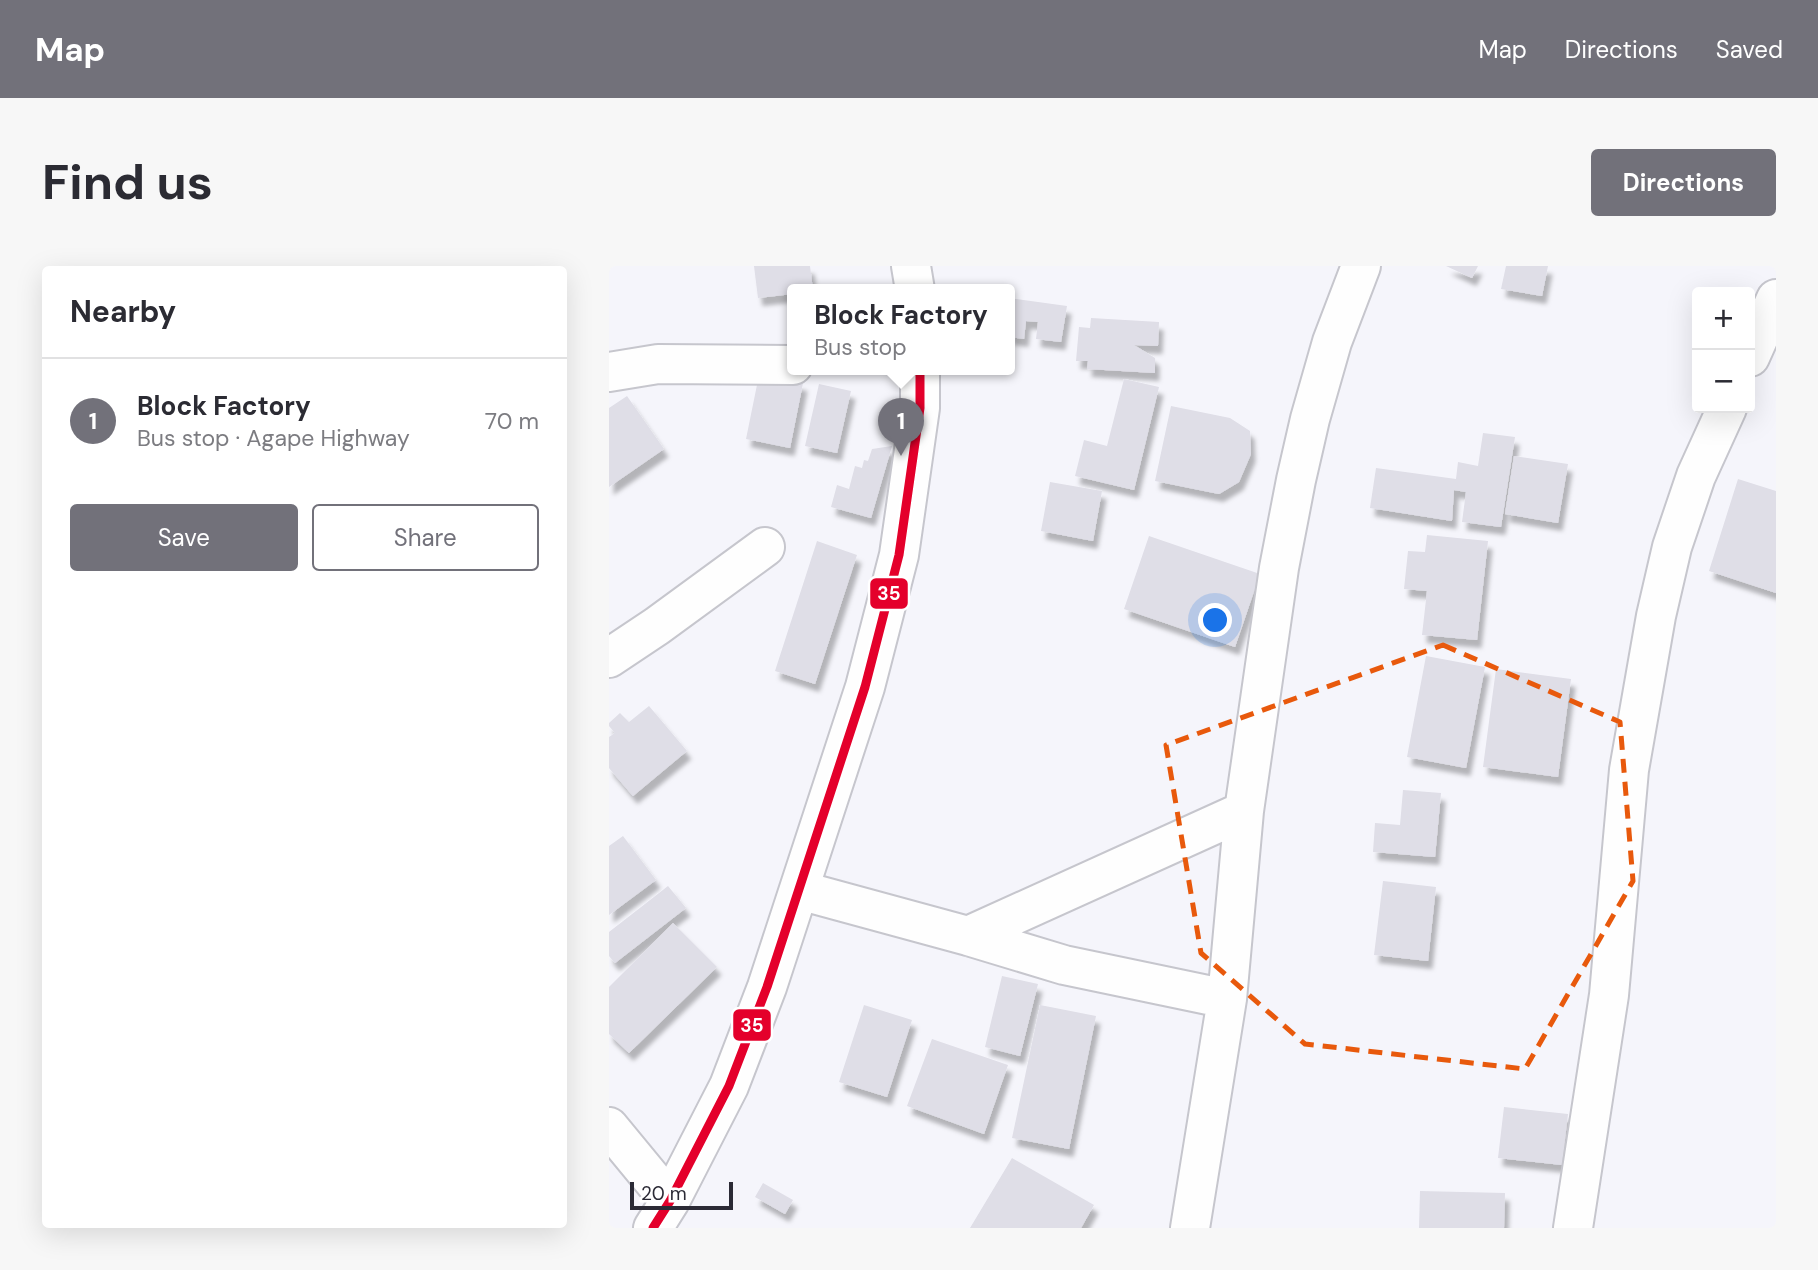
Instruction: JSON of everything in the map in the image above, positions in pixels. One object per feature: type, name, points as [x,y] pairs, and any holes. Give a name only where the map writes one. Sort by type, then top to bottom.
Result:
[{"type":"street","points":[[911,266],[914,284]]},
{"type":"street","points":[[1190,1228],[1227,999],[1244,811],[1279,568],[1296,480],[1332,342],[1361,266]]},
{"type":"street","points":[[1753,350],[1776,299]]},
{"type":"street","points":[[609,372],[658,364],[787,365]]},
{"type":"street","points":[[662,1215],[729,1086],[767,988],[865,687],[899,555],[920,408],[920,375]]},
{"type":"street","points":[[1573,1228],[1609,995],[1629,770],[1656,616],[1672,547],[1696,475],[1725,413]]},
{"type":"street","points":[[609,658],[765,547]]},
{"type":"street","points":[[968,936],[1244,811]]},
{"type":"street","points":[[799,890],[1064,965],[1227,999]]},
{"type":"street","points":[[609,1126],[662,1215]]},
{"type":"highlighted area","points":[[1443,645],[1620,722],[1633,881],[1525,1069],[1305,1044],[1201,953],[1166,745]]},
{"type":"building","points":[[754,266],[810,266],[812,284],[787,284],[787,295],[758,298]]},
{"type":"building","points":[[1446,266],[1478,266],[1472,278]]},
{"type":"building","points":[[1506,266],[1548,266],[1542,296],[1501,289]]},
{"type":"building","points":[[1015,299],[1067,306],[1061,342],[1036,339],[1038,322],[1026,321],[1024,339],[1015,338]]},
{"type":"building","points":[[1091,318],[1159,322],[1158,346],[1134,345],[1155,358],[1155,373],[1087,369],[1088,361],[1076,361],[1079,327],[1090,328]]},
{"type":"building","points":[[759,375],[803,383],[790,448],[746,439]]},
{"type":"building","points":[[1124,379],[1159,387],[1134,490],[1075,476],[1084,440],[1107,446]]},
{"type":"building","points":[[819,384],[851,391],[837,453],[805,446]]},
{"type":"building","points":[[627,396],[664,449],[609,487],[609,408]]},
{"type":"building","points":[[1171,406],[1230,418],[1250,431],[1251,454],[1239,482],[1219,494],[1155,481]]},
{"type":"building","points":[[1483,433],[1515,437],[1501,527],[1462,522],[1466,492],[1454,490],[1452,521],[1370,508],[1376,468],[1456,479],[1458,462],[1478,466]]},
{"type":"building","points":[[892,446],[871,518],[831,507],[837,485],[849,489],[855,466],[862,468],[872,449]]},
{"type":"building","points":[[1514,456],[1568,464],[1558,523],[1505,514]]},
{"type":"building","points":[[1738,479],[1776,491],[1776,593],[1709,571]]},
{"type":"building","points":[[1050,482],[1102,491],[1093,541],[1041,531]]},
{"type":"building","points":[[1427,535],[1488,541],[1477,640],[1422,635],[1427,591],[1404,589],[1408,551],[1425,552]]},
{"type":"building","points":[[1149,536],[1260,574],[1235,647],[1124,609]]},
{"type":"building","points":[[817,541],[857,555],[815,684],[775,671]]},
{"type":"building","points":[[1426,656],[1485,667],[1466,768],[1407,757]]},
{"type":"building","points":[[1496,669],[1571,679],[1558,777],[1483,767]]},
{"type":"building","points":[[649,706],[687,751],[633,796],[609,768],[609,737],[615,733],[609,723],[620,713],[629,722]]},
{"type":"building","points":[[1403,790],[1441,793],[1435,857],[1373,852],[1375,823],[1400,825]]},
{"type":"building","points":[[623,836],[656,880],[609,915],[609,846]]},
{"type":"building","points":[[1383,881],[1436,887],[1428,961],[1374,955]]},
{"type":"building","points":[[668,886],[686,908],[615,963],[609,956],[609,932]]},
{"type":"building","points":[[673,923],[717,967],[629,1053],[609,1034],[609,987]]},
{"type":"building","points":[[1002,976],[1038,984],[1020,1056],[985,1047]]},
{"type":"building","points":[[864,1005],[912,1020],[887,1097],[839,1082]]},
{"type":"building","points":[[1040,1005],[1096,1016],[1069,1149],[1012,1138]]},
{"type":"building","points":[[932,1039],[1008,1065],[984,1134],[907,1106]]},
{"type":"building","points":[[1504,1107],[1568,1114],[1562,1165],[1498,1158]]},
{"type":"building","points":[[1012,1158],[1094,1205],[1081,1228],[970,1228]]},
{"type":"building","points":[[763,1183],[793,1200],[785,1214],[755,1197]]},
{"type":"building","points":[[1420,1191],[1505,1193],[1504,1228],[1419,1228]]},
{"type":"transit line","name":"35","points":[[653,1228],[670,1201],[729,1086],[767,987],[865,687],[899,555],[920,408],[920,375]]},
{"type":"place","name":"Block Factory","points":[[901,456]]}]
